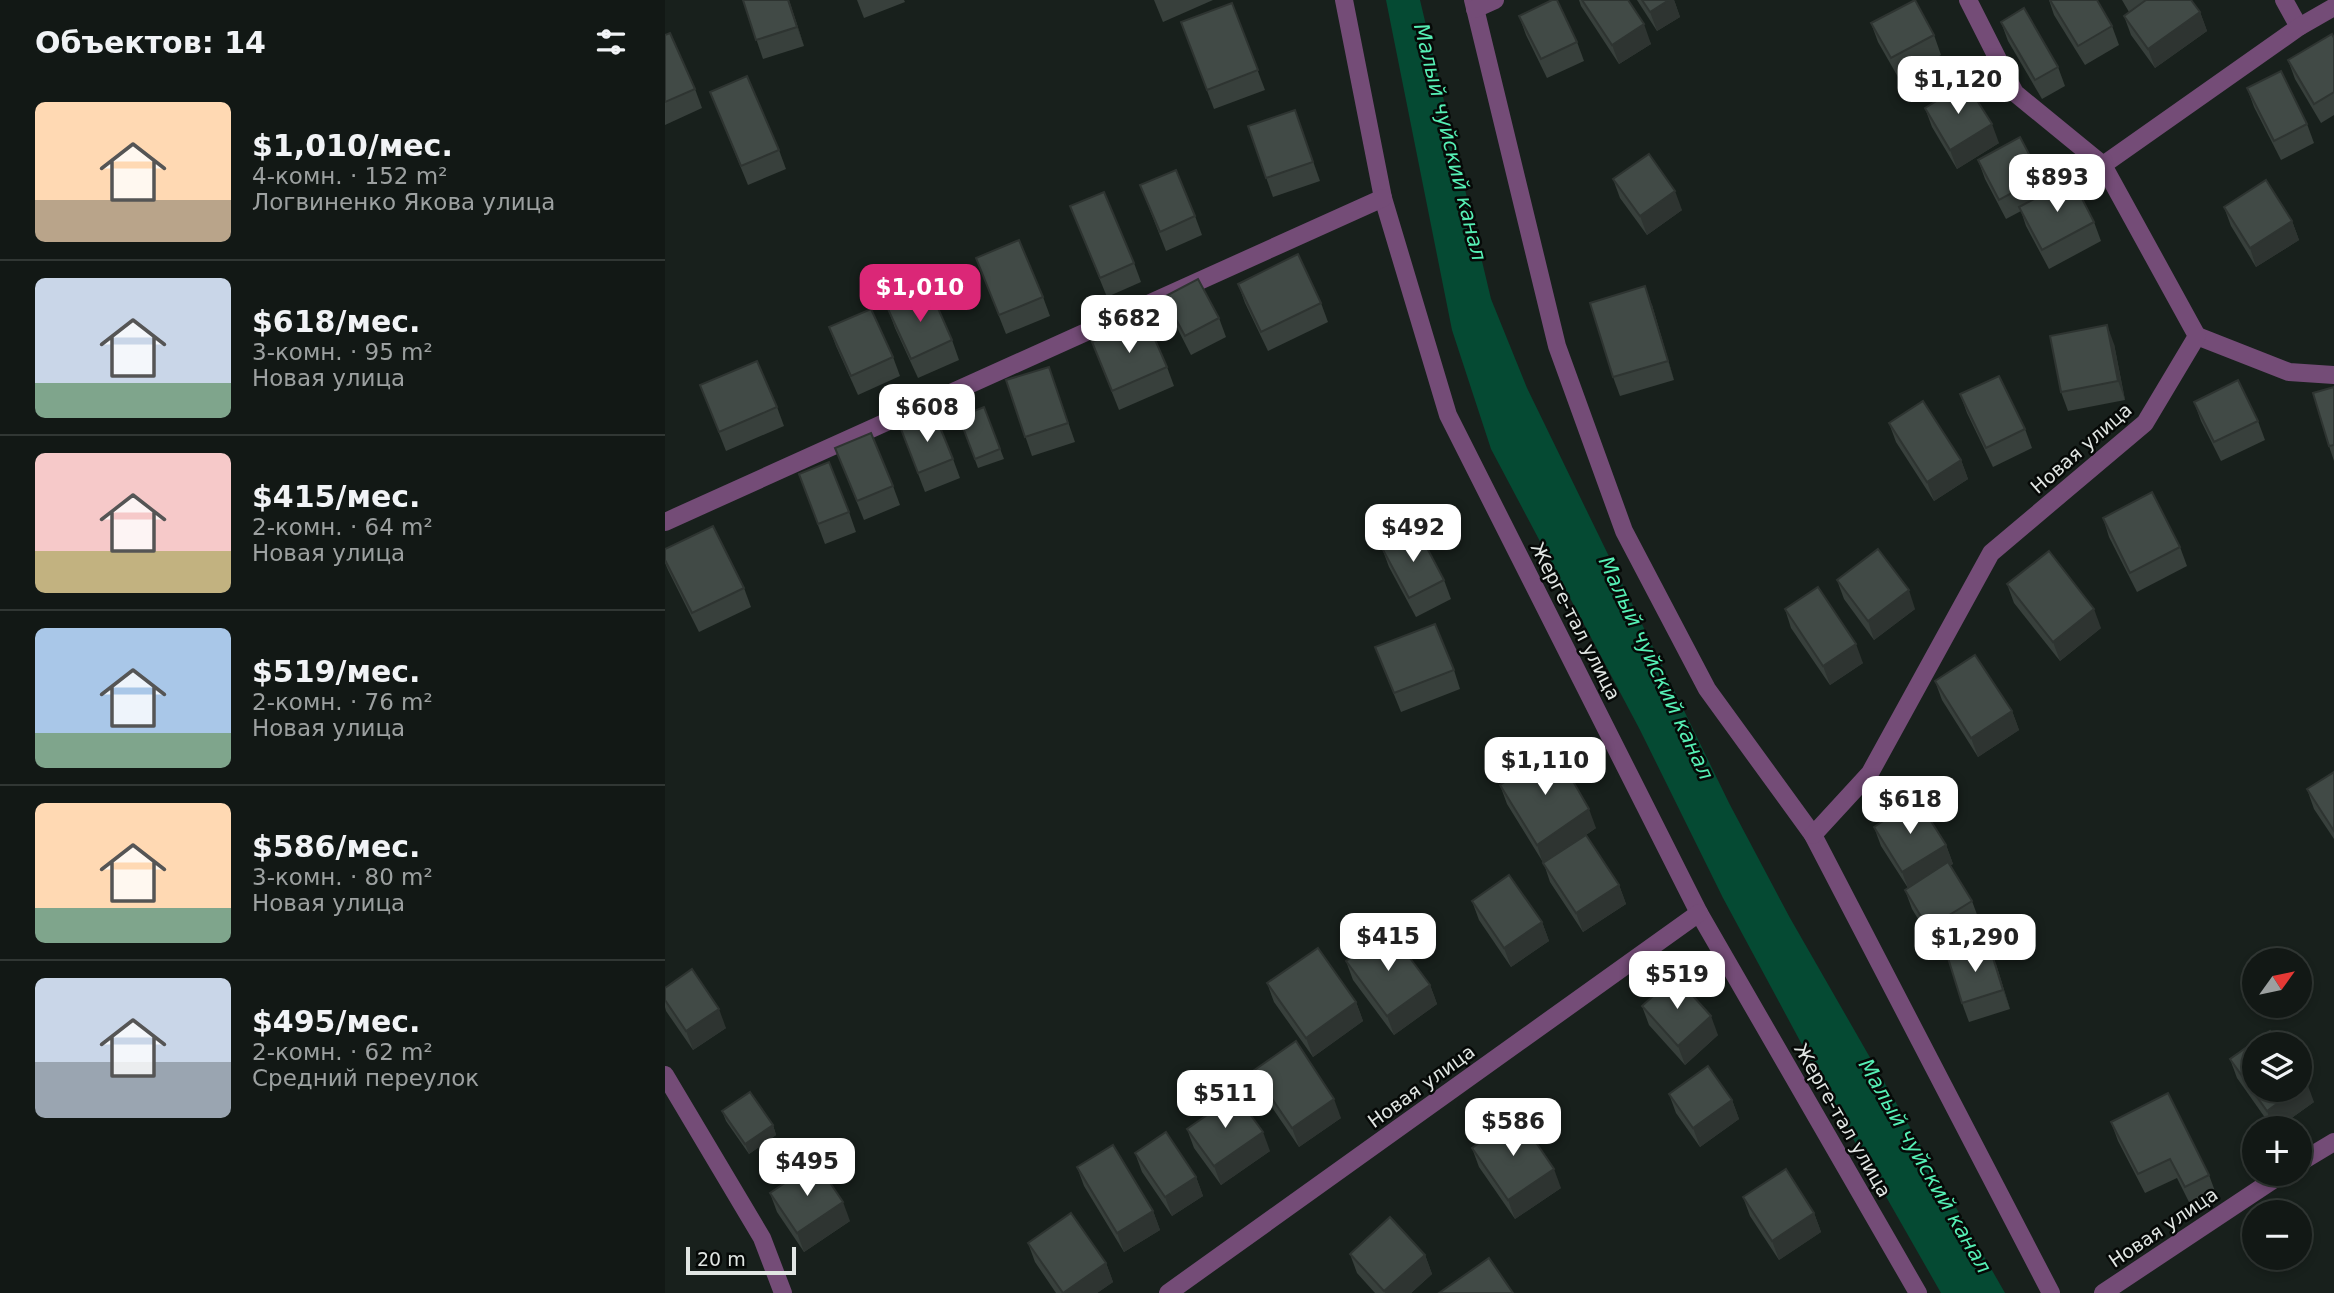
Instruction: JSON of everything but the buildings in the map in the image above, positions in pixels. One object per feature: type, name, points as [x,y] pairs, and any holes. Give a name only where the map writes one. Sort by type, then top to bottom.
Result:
[{"type":"street","name":"Жерге-тал улица","points":[[1344,0],[1383,198],[1448,415],[1699,913],[1918,1293]]},
{"type":"street","points":[[1495,0],[1474,5],[1557,346],[1624,531],[1707,690],[1813,835],[2051,1293]]},
{"type":"street","points":[[1968,0],[2015,93],[2103,165],[2197,336],[2289,372],[2334,375]]},
{"type":"street","points":[[2284,0],[2299,27]]},
{"type":"street","points":[[2103,165],[2299,27],[2334,7]]},
{"type":"street","points":[[665,522],[1383,198]]},
{"type":"street","name":"Новая улица","points":[[1813,835],[1870,773],[1991,553],[2145,423],[2197,336]]},
{"type":"street","name":"Новая улица","points":[[1168,1293],[1699,913]]},
{"type":"street","points":[[665,1075],[762,1238],[783,1293]]},
{"type":"street","points":[[2312,1155],[2334,1142]]},
{"type":"street","name":"Новая улица","points":[[2103,1293],[2264,1186]]},
{"type":"water","name":"Малый чуйский канал","points":[[1386,0],[1420,0],[1491,299],[1527,388],[1729,803],[1790,918],[2005,1293],[1941,1293],[1848,1130],[1723,898],[1640,730],[1491,449],[1452,330]]}]
